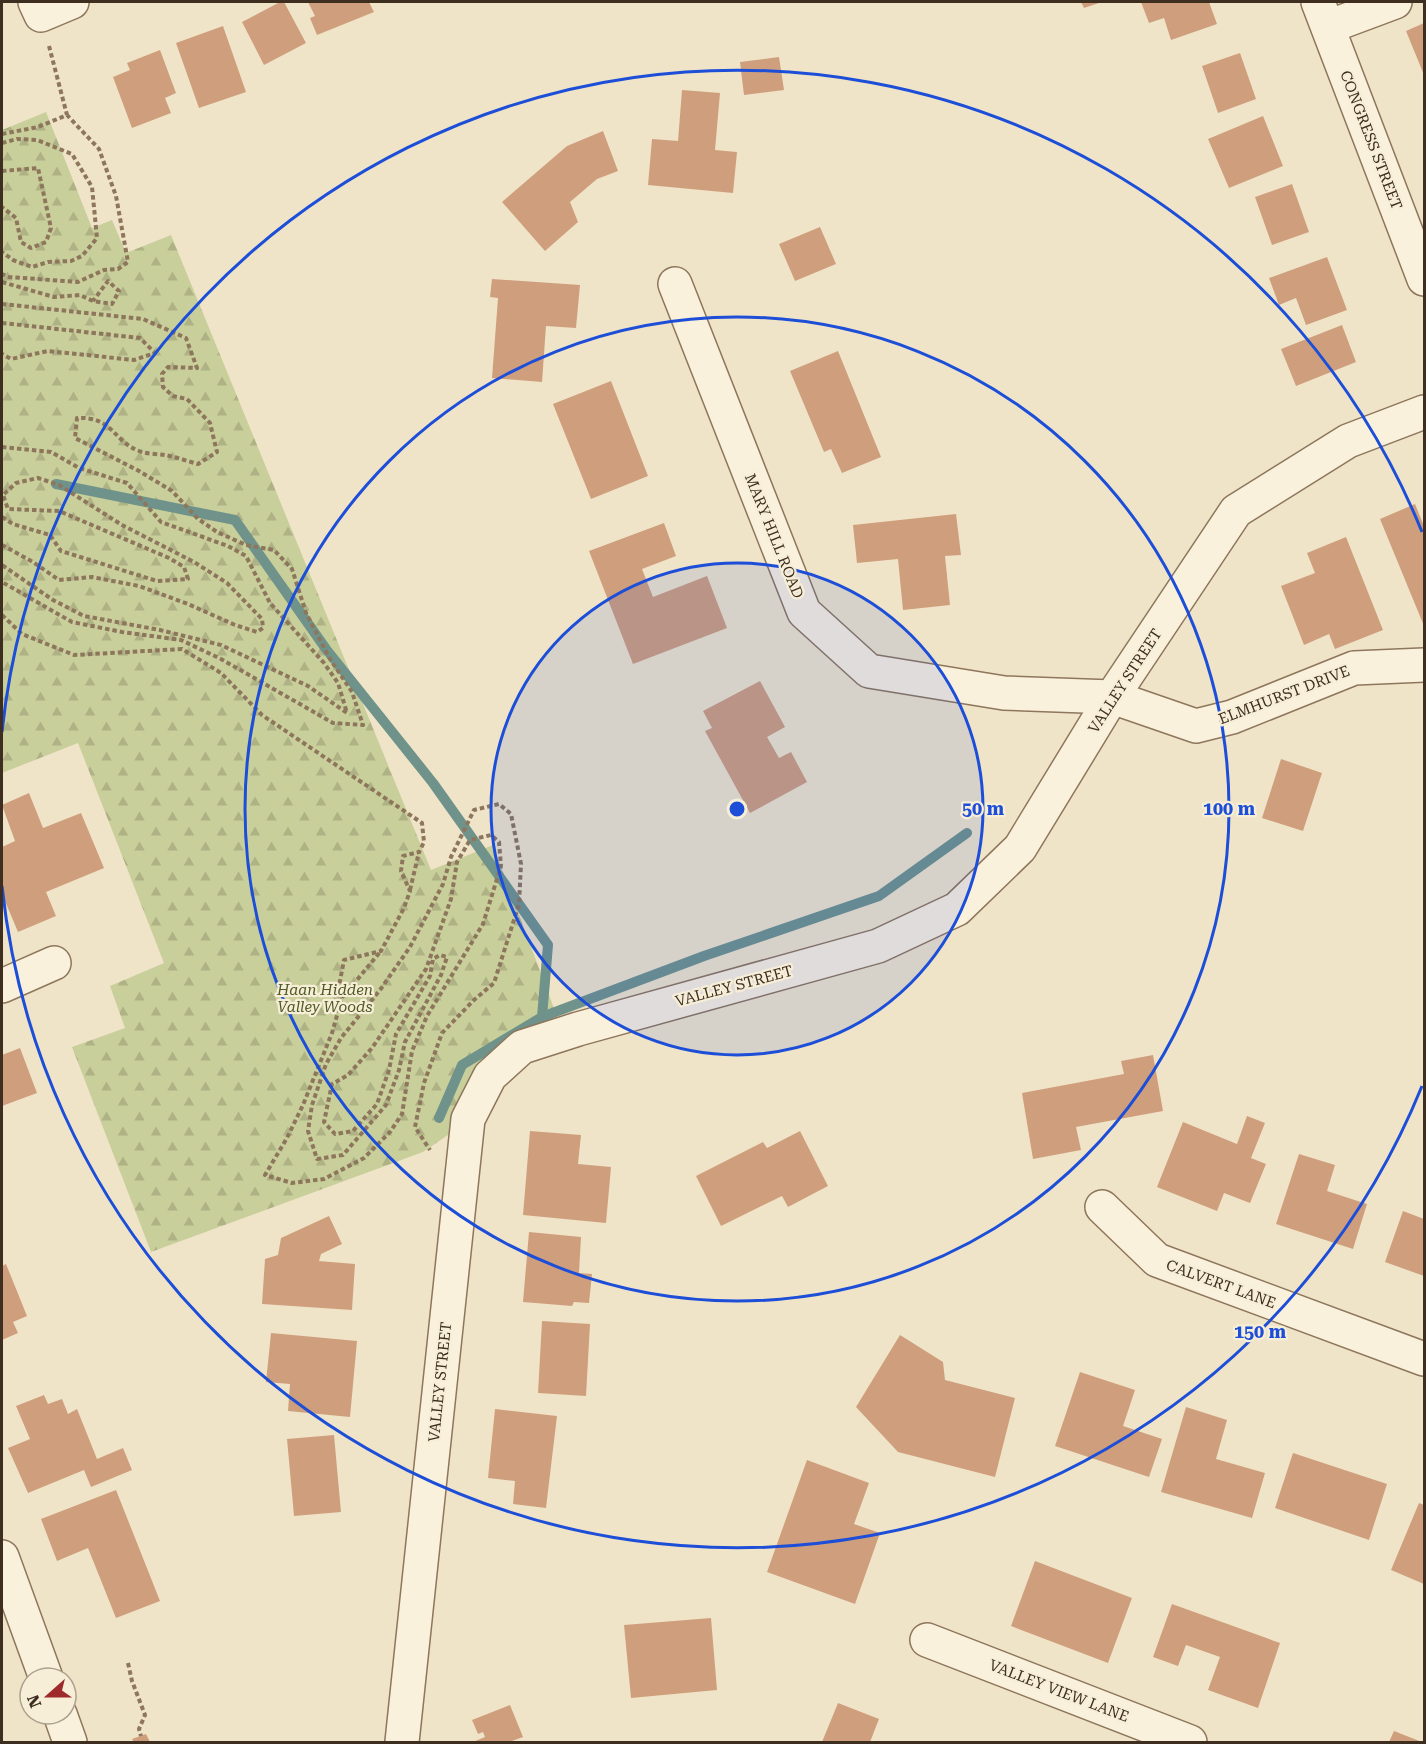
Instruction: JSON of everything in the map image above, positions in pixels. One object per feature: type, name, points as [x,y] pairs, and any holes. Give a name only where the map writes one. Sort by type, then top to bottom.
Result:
[{"type":"street","points":[[38,8],[72,2]]},
{"type":"street","points":[[1323,14],[1395,2]]},
{"type":"street","name":"CONGRESS STREET","points":[[1323,14],[1425,279]]},
{"type":"street","name":"MARY HILL ROAD","points":[[675,284],[804,612],[868,671],[1004,693],[1112,698]]},
{"type":"street","name":"VALLEY STREET","points":[[402,1743],[468,1119],[490,1076],[522,1047],[578,1029],[878,946],[957,909],[1020,848],[1112,698],[1236,511],[1348,441],[1425,412]]},
{"type":"street","name":"ELMHURST DRIVE","points":[[1112,698],[1197,726],[1232,717],[1354,668],[1425,664]]},
{"type":"street","points":[[2,986],[54,963]]},
{"type":"street","name":"CALVERT LANE","points":[[1102,1207],[1156,1260],[1425,1359]]},
{"type":"street","points":[[2,1557],[42,1666]]},
{"type":"street","name":"VALLEY VIEW LANE","points":[[927,1640],[1190,1743]]},
{"type":"street","points":[[64,1726],[70,1743]]},
{"type":"path","points":[[2,274],[9,277],[78,282],[104,270],[118,268],[128,262],[116,196],[99,148],[67,115],[38,8]]},
{"type":"path","points":[[2,134],[38,127],[67,115]]},
{"type":"path","points":[[2,143],[17,139],[38,140],[72,154],[92,187],[97,238],[82,256],[71,261],[48,262],[32,267],[13,260],[2,252]]},
{"type":"path","points":[[2,171],[38,168],[51,228],[46,242],[31,248],[21,242],[16,218],[2,207]]},
{"type":"path","points":[[2,282],[54,297],[80,295],[93,301],[112,304],[119,291],[108,281],[93,301]]},
{"type":"path","points":[[2,304],[143,319],[186,338],[197,368],[168,367],[162,374],[163,387],[173,396],[187,399],[210,423],[217,453],[198,464],[166,455],[141,452],[119,438],[108,425],[90,417],[77,418],[75,438],[172,491],[198,519],[217,532],[246,545],[274,550],[292,569],[306,613],[330,659],[352,692],[363,725],[333,723],[221,659],[182,640],[72,622],[2,582]]},
{"type":"path","points":[[2,323],[140,338],[155,353],[134,360],[48,351],[11,359],[2,354]]},
{"type":"path","points":[[2,447],[51,452],[79,468],[127,483],[161,522],[228,546],[246,556],[270,603],[324,663],[338,683],[347,713],[308,686],[221,645],[169,632],[84,616],[53,600],[2,565]]},
{"type":"path","points":[[2,517],[13,524],[50,535],[61,551],[157,581],[188,579],[184,567],[169,558],[59,511],[8,509],[3,495],[16,483],[38,478],[59,484],[122,525],[194,562],[227,583],[262,620],[263,628],[257,632],[235,625],[139,586],[92,577],[59,580],[2,545]]},
{"type":"path","points":[[2,615],[22,634],[74,656],[182,650],[221,673],[262,715],[422,823],[424,842],[419,852],[404,908],[381,951],[342,998],[332,1033],[303,1106],[265,1175],[292,1183],[324,1179],[364,1158],[390,1132],[402,1114],[412,1051],[423,1025],[451,974],[483,924],[501,866],[499,842],[491,835],[470,840],[457,862],[451,898],[426,969],[372,1048],[348,1075],[332,1084],[324,1122],[335,1134],[353,1131],[376,1104],[389,1070],[396,1034],[430,976],[433,959],[440,955],[447,957],[441,975],[405,1042],[399,1070],[386,1105],[343,1155],[317,1158],[308,1131],[312,1105],[326,1064],[347,1030],[380,990],[410,947],[443,884],[451,857],[474,810],[499,804],[511,814],[521,864],[519,904],[494,983],[442,1033],[424,1083],[415,1127],[434,1157]]},
{"type":"path","points":[[410,891],[401,871],[403,856],[419,852]]},
{"type":"path","points":[[342,998],[339,986],[344,960],[381,951]]},
{"type":"path","points":[[128,1663],[145,1715],[139,1729],[141,1736]]},
{"type":"green space","name":"Haan Hidden Valley Woods","points":[[46,112],[92,228],[112,220],[126,253],[171,235],[431,870],[493,845],[558,1019],[476,1066],[448,1135],[423,1152],[151,1252],[72,1047],[125,1028],[110,986],[164,963],[78,743],[2,773],[2,130]]},
{"type":"building","points":[[284,2],[306,43],[264,65],[242,22]]},
{"type":"building","points":[[308,2],[369,2],[374,12],[317,35],[310,18],[315,16]]},
{"type":"building","points":[[1081,2],[1102,2],[1084,8]]},
{"type":"building","points":[[1141,2],[1209,2],[1217,24],[1171,40],[1164,18],[1149,23]]},
{"type":"building","points":[[1424,23],[1424,75],[1406,31]]},
{"type":"building","points":[[223,26],[246,92],[199,108],[176,43]]},
{"type":"building","points":[[160,50],[176,93],[165,98],[171,113],[132,128],[113,77],[130,70],[127,63]]},
{"type":"building","points":[[1240,53],[1256,99],[1218,113],[1202,66]]},
{"type":"building","points":[[779,57],[784,90],[744,95],[740,62]]},
{"type":"building","points":[[682,90],[720,93],[715,150],[737,152],[733,193],[648,185],[652,139],[678,141]]},
{"type":"building","points":[[1263,116],[1283,166],[1229,188],[1208,139]]},
{"type":"building","points":[[603,131],[618,171],[597,179],[570,202],[578,222],[545,251],[502,202],[567,146]]},
{"type":"building","points":[[1292,184],[1309,232],[1272,245],[1255,197]]},
{"type":"building","points":[[820,227],[836,264],[795,281],[779,244]]},
{"type":"building","points":[[1327,257],[1347,310],[1306,325],[1296,298],[1279,305],[1269,278]]},
{"type":"building","points":[[492,279],[580,285],[576,328],[546,326],[542,382],[492,378],[498,298],[490,297]]},
{"type":"building","points":[[1342,325],[1356,362],[1296,386],[1281,349]]},
{"type":"building","points":[[838,351],[881,457],[842,473],[831,449],[824,452],[790,371]]},
{"type":"building","points":[[611,381],[648,476],[591,499],[553,404]]},
{"type":"building","points":[[1415,504],[1424,526],[1424,626],[1380,519]]},
{"type":"building","points":[[956,514],[961,555],[945,556],[950,605],[903,610],[898,559],[857,563],[853,525]]},
{"type":"building","points":[[664,523],[676,556],[642,569],[653,597],[707,576],[727,628],[633,664],[589,551]]},
{"type":"building","points":[[1346,537],[1383,630],[1335,649],[1329,634],[1304,645],[1281,586],[1315,573],[1307,553]]},
{"type":"building","points":[[760,681],[785,727],[767,737],[779,758],[791,752],[807,782],[750,813],[705,731],[712,728],[703,711]]},
{"type":"building","points":[[1281,759],[1322,773],[1303,831],[1262,818]]},
{"type":"building","points":[[29,793],[43,828],[81,813],[104,868],[46,892],[56,916],[18,932],[2,894],[2,847],[15,841],[2,805]]},
{"type":"building","points":[[20,1048],[37,1093],[2,1106],[2,1055]]},
{"type":"building","points":[[1153,1055],[1163,1111],[1076,1127],[1081,1150],[1033,1159],[1022,1093],[1124,1074],[1121,1061]]},
{"type":"building","points":[[1247,1116],[1265,1123],[1251,1158],[1266,1164],[1250,1203],[1224,1193],[1217,1211],[1157,1187],[1183,1122],[1237,1144]]},
{"type":"building","points":[[530,1131],[581,1135],[578,1164],[611,1167],[606,1223],[523,1215]]},
{"type":"building","points":[[800,1131],[828,1186],[788,1207],[782,1196],[721,1226],[696,1176],[763,1142],[767,1148]]},
{"type":"building","points":[[1299,1154],[1335,1165],[1327,1191],[1367,1204],[1353,1249],[1276,1224]]},
{"type":"building","points":[[1403,1211],[1424,1219],[1424,1276],[1385,1262]]},
{"type":"building","points":[[329,1216],[342,1244],[321,1254],[319,1261],[355,1264],[352,1310],[262,1304],[265,1259],[278,1255],[281,1238]]},
{"type":"building","points":[[529,1232],[581,1237],[579,1273],[592,1274],[589,1303],[574,1302],[572,1306],[523,1302]]},
{"type":"building","points":[[6,1264],[27,1316],[13,1322],[18,1333],[2,1340],[2,1266]]},
{"type":"building","points":[[542,1321],[590,1324],[586,1396],[538,1393]]},
{"type":"building","points":[[271,1333],[357,1341],[350,1417],[288,1411],[290,1384],[266,1382]]},
{"type":"building","points":[[900,1335],[943,1362],[945,1380],[1015,1398],[995,1477],[898,1452],[856,1407]]},
{"type":"building","points":[[1080,1372],[1135,1390],[1123,1426],[1162,1439],[1149,1477],[1055,1446]]},
{"type":"building","points":[[44,1395],[48,1404],[62,1399],[68,1414],[77,1409],[97,1459],[123,1448],[132,1470],[91,1487],[84,1470],[28,1493],[8,1448],[30,1439],[16,1406]]},
{"type":"building","points":[[1186,1407],[1227,1420],[1216,1459],[1265,1473],[1252,1518],[1161,1492]]},
{"type":"building","points":[[495,1409],[557,1416],[546,1508],[513,1504],[515,1481],[488,1478]]},
{"type":"building","points":[[334,1435],[341,1512],[294,1516],[287,1439]]},
{"type":"building","points":[[1293,1453],[1387,1484],[1369,1540],[1275,1508]]},
{"type":"building","points":[[807,1460],[869,1483],[854,1524],[880,1533],[855,1604],[767,1572]]},
{"type":"building","points":[[116,1490],[160,1601],[116,1618],[88,1548],[57,1561],[41,1519]]},
{"type":"building","points":[[1419,1503],[1424,1505],[1424,1584],[1391,1570]]},
{"type":"building","points":[[1035,1561],[1132,1598],[1108,1663],[1011,1626]]},
{"type":"building","points":[[1172,1604],[1280,1643],[1258,1708],[1208,1690],[1220,1657],[1186,1645],[1178,1666],[1153,1657]]},
{"type":"building","points":[[711,1618],[717,1690],[631,1698],[624,1625]]},
{"type":"building","points":[[838,1703],[879,1719],[870,1742],[822,1742]]},
{"type":"building","points":[[510,1705],[523,1737],[509,1742],[473,1742],[485,1737],[483,1732],[478,1734],[472,1720]]},
{"type":"building","points":[[1394,1731],[1422,1742],[1389,1742]]},
{"type":"building","points":[[146,1734],[150,1742],[134,1742],[132,1739]]},
{"type":"waterway","points":[[56,484],[235,520],[326,649],[433,783],[548,945],[542,1017],[462,1065],[439,1118]]},
{"type":"waterway","points":[[542,1017],[704,956],[879,896],[967,833]]}]
